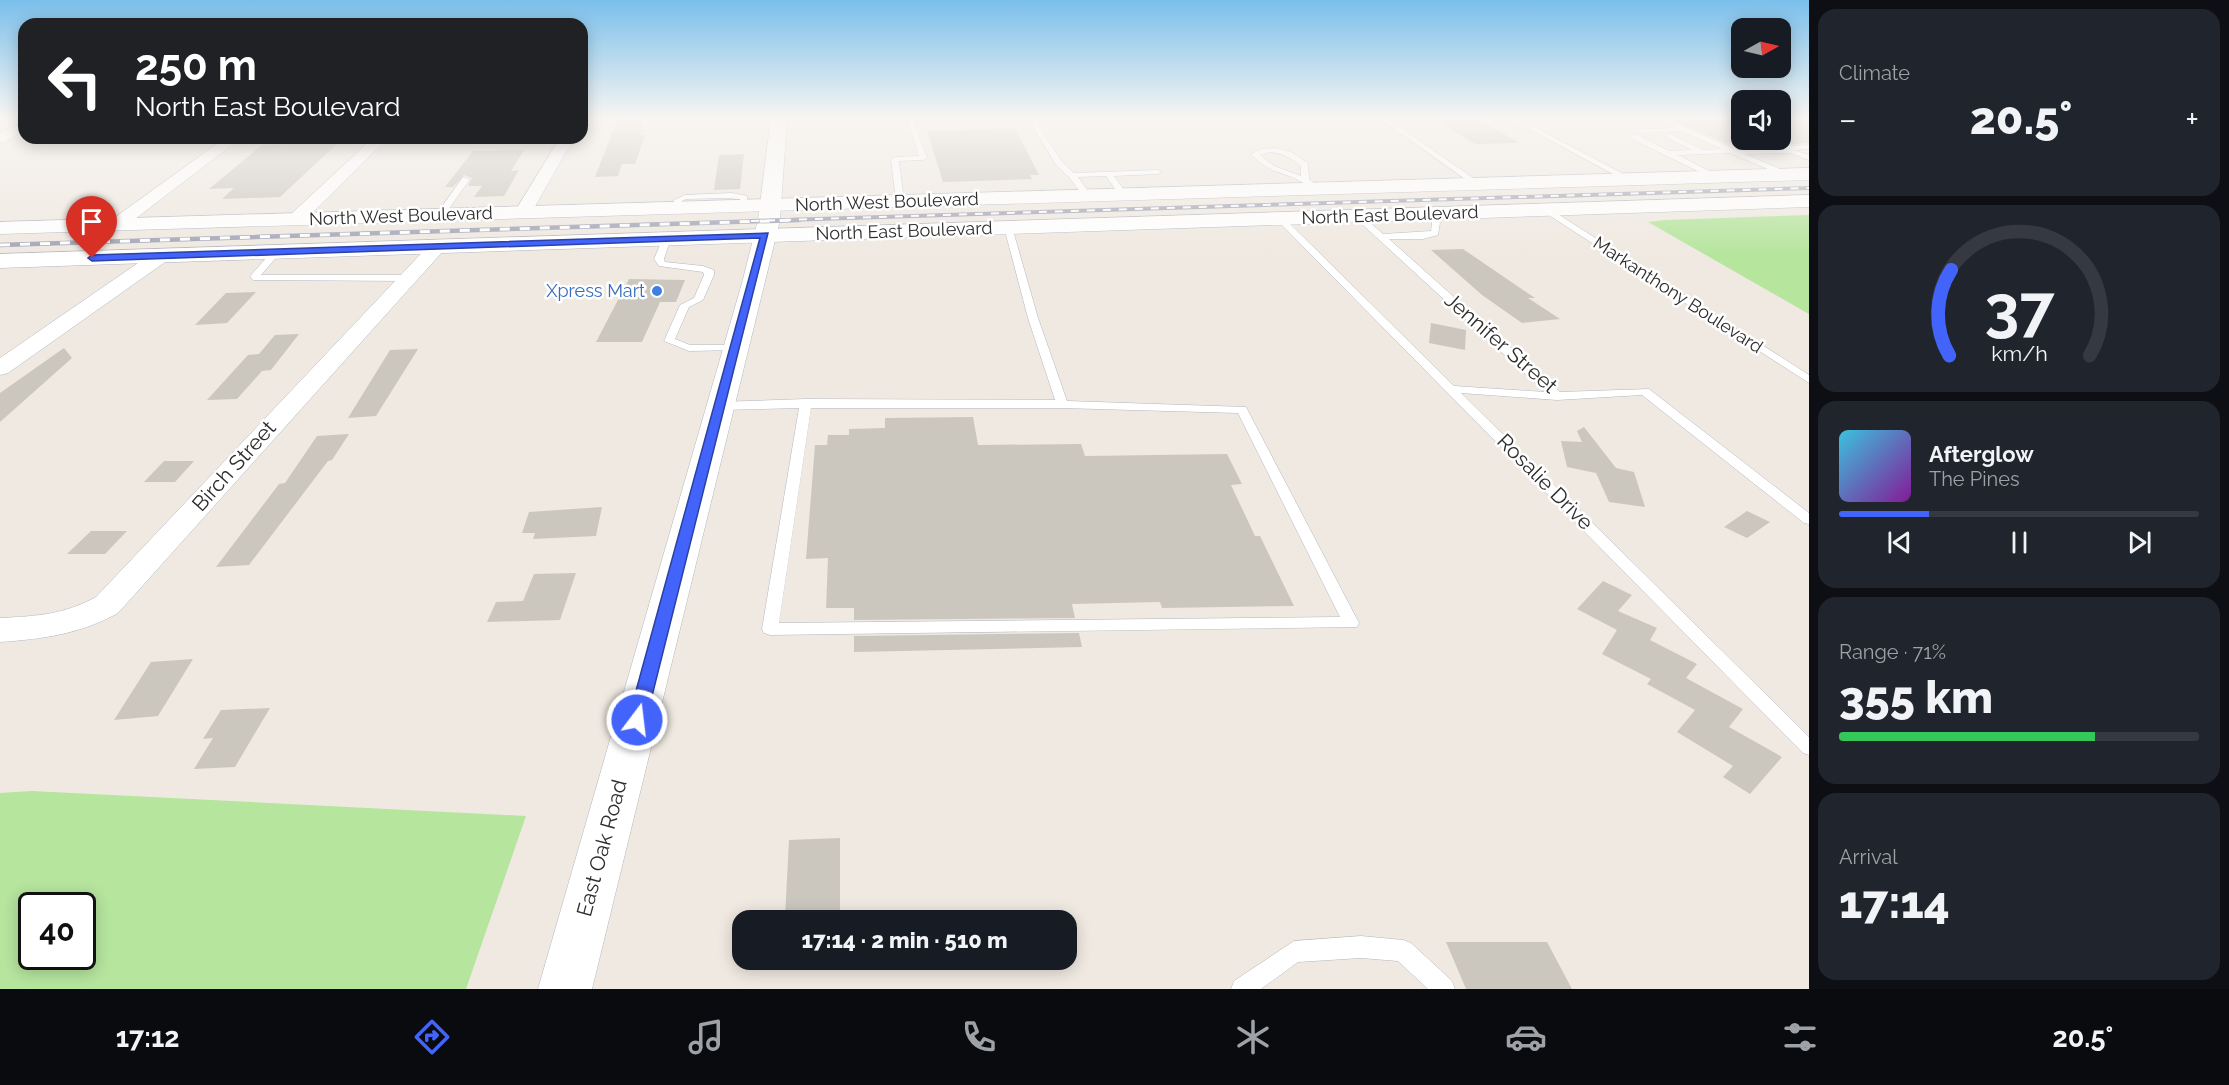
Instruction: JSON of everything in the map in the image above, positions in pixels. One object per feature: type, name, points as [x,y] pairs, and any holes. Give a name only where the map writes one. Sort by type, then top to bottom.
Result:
[{"type":"main road","name":"East Oak Road","points":[[565,989],[736,348],[771,164]]},
{"type":"main road","name":"North West Boulevard","points":[[0,228],[678,208],[762,217],[900,201],[1123,194],[1310,184],[1478,184],[1629,179],[1715,167],[1784,174],[1809,174]]},
{"type":"main road","name":"North East Boulevard","points":[[0,261],[667,238],[762,217],[1008,227],[1809,201]]},
{"type":"street","points":[[116,225],[199,164]]},
{"type":"street","points":[[295,220],[354,164]]},
{"type":"street","points":[[523,213],[552,164]]},
{"type":"street","name":"Birch Street","points":[[0,630],[52,627],[74,622],[107,605],[128,585],[241,458],[438,246]]},
{"type":"street","points":[[0,368],[161,256]]},
{"type":"lane","points":[[896,164],[900,201]]},
{"type":"lane","points":[[1060,164],[1087,195]]},
{"type":"lane","points":[[1267,164],[1310,184]]},
{"type":"lane","points":[[1304,164],[1310,184]]},
{"type":"lane","points":[[1449,164],[1478,184]]},
{"type":"lane","points":[[1601,164],[1629,179]]},
{"type":"lane","points":[[1705,164],[1715,167]]},
{"type":"lane","points":[[1761,164],[1784,174]]},
{"type":"lane","points":[[1072,175],[1158,172]]},
{"type":"lane","points":[[1108,173],[1123,194]]},
{"type":"lane","points":[[440,215],[466,179]]},
{"type":"lane","name":"Markanthony Boulevard","points":[[1547,210],[1809,380]]},
{"type":"lane","points":[[1380,237],[1423,236],[1435,233],[1436,222],[1430,213]]},
{"type":"lane","name":"Jennifer Street","points":[[1356,215],[1557,396],[1645,391],[1809,520]]},
{"type":"lane","name":"Rosalie Drive","points":[[1279,218],[1809,748]]},
{"type":"lane","points":[[1008,227],[1033,318],[1062,404]]},
{"type":"lane","points":[[667,238],[659,259],[662,264],[709,270],[698,300],[685,305],[669,341],[689,348],[736,348]]},
{"type":"lane","points":[[276,252],[255,276],[256,278],[408,278]]},
{"type":"lane","points":[[1452,389],[1557,396]]},
{"type":"lane","points":[[720,406],[806,403],[1062,404],[1242,410],[1351,622],[770,629],[806,403]]},
{"type":"lane","points":[[1242,989],[1294,952],[1361,947],[1403,951],[1444,989]]},
{"type":"green space","points":[[1809,215],[1809,314],[1648,222],[1665,220]]},
{"type":"green space","points":[[32,791],[526,816],[466,989],[0,989],[0,793]]},
{"type":"building","points":[[239,164],[315,164],[280,197],[222,199],[234,188],[209,189]]},
{"type":"building","points":[[463,164],[515,164],[511,171],[519,170],[504,196],[474,197],[482,186],[468,186],[472,178],[464,175],[453,187],[445,187]]},
{"type":"building","points":[[600,164],[622,164],[618,176],[595,177]]},
{"type":"building","points":[[718,164],[743,164],[740,189],[714,190]]},
{"type":"building","points":[[937,164],[1033,164],[1039,175],[1030,175],[1032,179],[943,182]]},
{"type":"building","points":[[1463,249],[1535,298],[1528,298],[1560,319],[1522,323],[1482,295],[1431,250]]},
{"type":"building","points":[[629,279],[685,280],[676,302],[660,302],[642,342],[596,342]]},
{"type":"building","points":[[256,292],[227,323],[195,325],[226,293]]},
{"type":"building","points":[[1431,323],[1466,330],[1465,350],[1429,343]]},
{"type":"building","points":[[299,334],[271,370],[262,371],[237,399],[207,400],[248,355],[259,354],[275,335]]},
{"type":"building","points":[[64,348],[72,358],[0,422],[0,393]]},
{"type":"building","points":[[418,349],[376,416],[348,418],[390,350]]},
{"type":"building","points":[[973,417],[978,445],[1081,444],[1085,456],[1227,454],[1242,484],[1231,485],[1255,536],[1260,536],[1294,606],[1162,608],[1160,602],[1072,604],[1075,618],[854,620],[854,608],[826,608],[828,558],[806,559],[815,445],[827,445],[828,435],[849,435],[849,429],[885,428],[885,418]]},
{"type":"building","points":[[1584,427],[1616,468],[1634,472],[1645,507],[1609,502],[1596,473],[1567,467],[1561,441],[1582,442],[1577,431]]},
{"type":"building","points":[[349,434],[332,460],[328,461],[249,565],[216,567],[279,484],[285,483],[317,436]]},
{"type":"building","points":[[164,461],[194,461],[175,482],[144,482]]},
{"type":"building","points":[[602,507],[596,536],[533,539],[535,533],[522,533],[529,512]]},
{"type":"building","points":[[1747,511],[1770,522],[1747,538],[1724,527]]},
{"type":"building","points":[[91,531],[127,531],[105,554],[67,554]]},
{"type":"building","points":[[576,573],[560,620],[487,622],[496,602],[523,601],[534,574]]},
{"type":"building","points":[[1603,581],[1632,595],[1618,611],[1657,628],[1650,640],[1697,664],[1686,678],[1743,709],[1729,727],[1782,757],[1750,794],[1723,777],[1733,766],[1677,732],[1695,710],[1647,684],[1651,679],[1602,654],[1617,630],[1577,609]]},
{"type":"building","points":[[1079,633],[1082,647],[854,652],[854,636]]},
{"type":"building","points":[[193,659],[158,716],[114,720],[151,662]]},
{"type":"building","points":[[270,708],[235,767],[194,769],[213,738],[203,739],[221,710]]},
{"type":"building","points":[[840,838],[840,910],[785,910],[789,840]]},
{"type":"building","points":[[1446,942],[1547,942],[1572,989],[1466,989]]},
{"type":"railway","points":[[751,221],[1809,188]]},
{"type":"railway","points":[[0,245],[799,220]]},
{"type":"place","name":"Xpress Mart","points":[[657,291]]},
{"type":"route","points":[[92,258],[765,235],[637,720]]}]
